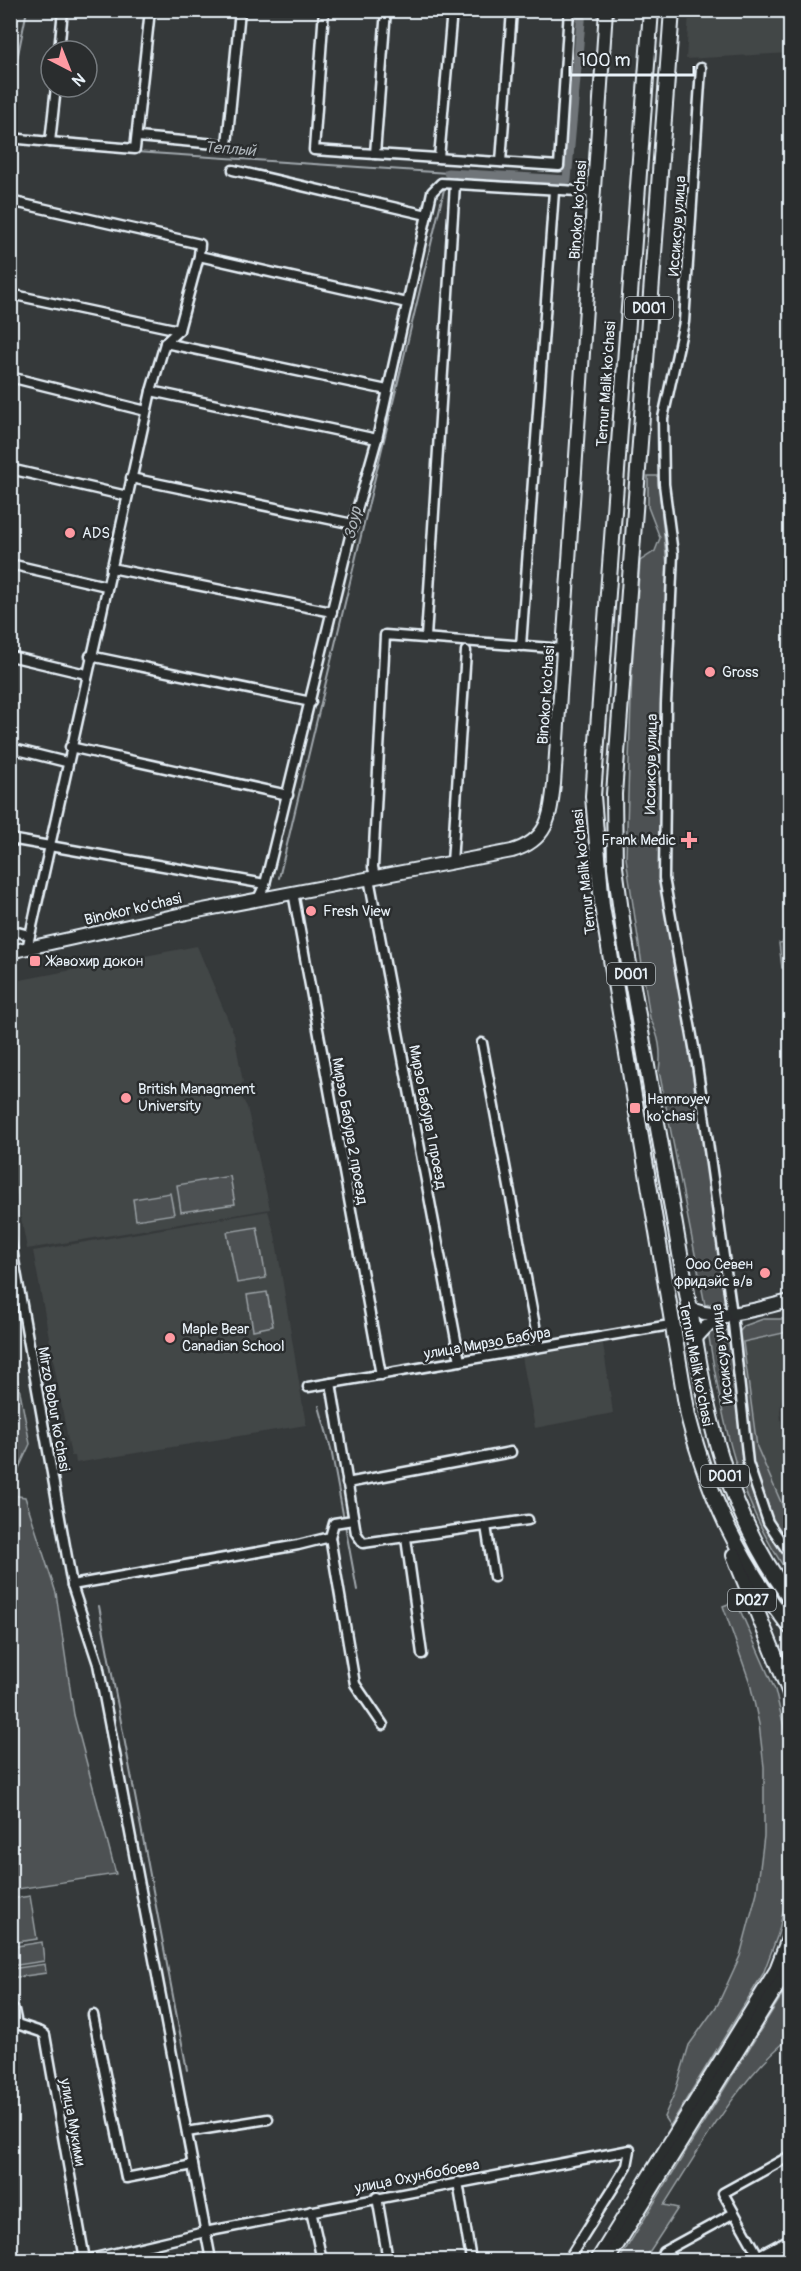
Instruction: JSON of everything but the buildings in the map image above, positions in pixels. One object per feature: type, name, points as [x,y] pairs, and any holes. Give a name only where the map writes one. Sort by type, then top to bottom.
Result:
[{"type":"highway","name":"Temur Malik ko'chasi","points":[[651,10],[593,796],[595,851],[670,1325],[688,1416],[716,1505],[746,1563],[790,1627]]},
{"type":"highway","name":"Temur Malik ko'chasi","points":[[672,10],[614,794],[615,867],[627,952],[713,1433],[732,1494],[754,1542],[790,1598]]},
{"type":"highway","points":[[606,604],[627,606]]},
{"type":"highway","name":"D027","points":[[716,1505],[746,1587],[772,1643],[790,1693]]},
{"type":"highway","points":[[785,1968],[790,1936]]},
{"type":"main road","name":"Binokor ko'chasi","points":[[10,952],[258,899],[517,849],[535,840],[543,831],[551,808],[554,784],[606,10]]},
{"type":"main road","points":[[695,1339],[710,1324],[732,1314],[790,1301]]},
{"type":"main road","points":[[689,1308],[709,1314],[732,1314]]},
{"type":"main road","points":[[597,2260],[785,1968]]},
{"type":"main road","points":[[608,2260],[785,1968]]},
{"type":"street","points":[[60,39],[63,10]]},
{"type":"street","points":[[10,138],[135,150],[150,10]]},
{"type":"street","points":[[138,137],[227,145],[240,10]]},
{"type":"street","points":[[324,10],[314,150],[559,166],[570,10]]},
{"type":"street","points":[[375,154],[386,10]]},
{"type":"street","points":[[439,158],[452,10]]},
{"type":"street","points":[[501,162],[512,10]]},
{"type":"street","points":[[10,27],[12,13]]},
{"type":"street","name":"Иссиксув улица","points":[[701,68],[684,322],[663,418],[664,484],[673,554],[666,704],[664,878],[698,1064],[751,1473],[768,1522],[790,1555]]},
{"type":"street","points":[[50,142],[55,99]]},
{"type":"street","points":[[233,170],[427,215]]},
{"type":"street","points":[[258,899],[265,884],[311,702],[352,524],[377,439],[432,192],[441,183],[594,192]]},
{"type":"street","points":[[455,184],[426,637],[564,649]]},
{"type":"street","points":[[521,646],[554,191]]},
{"type":"street","points":[[10,201],[200,244],[199,256],[179,330],[165,343],[147,411],[66,762],[28,935],[27,949]]},
{"type":"street","points":[[199,256],[407,303]]},
{"type":"street","points":[[10,294],[179,330]]},
{"type":"street","points":[[165,343],[387,390]]},
{"type":"street","points":[[10,377],[147,411]]},
{"type":"street","points":[[152,391],[377,439]]},
{"type":"street","points":[[10,469],[127,496]]},
{"type":"street","points":[[131,478],[352,524]]},
{"type":"street","points":[[10,564],[106,586]]},
{"type":"street","points":[[111,568],[332,612]]},
{"type":"street","name":"Мирзо Бабура 1 проезд","points":[[426,637],[385,635],[372,877],[460,1361]]},
{"type":"street","points":[[452,863],[466,651]]},
{"type":"street","points":[[10,656],[86,674]]},
{"type":"street","points":[[90,656],[311,702]]},
{"type":"street","points":[[70,747],[288,795]]},
{"type":"street","points":[[10,748],[66,762]]},
{"type":"street","points":[[10,838],[48,847],[265,884]]},
{"type":"street","name":"Мирзо Бабура 2 проезд","points":[[293,892],[381,1375]]},
{"type":"street","points":[[10,930],[28,935]]},
{"type":"street","points":[[482,1043],[539,1347]]},
{"type":"street","name":"Mirzo Bobur ko‘chasi","points":[[10,1238],[72,1585],[98,1664],[211,2260]]},
{"type":"street","name":"улица Мирзо Бабура","points":[[308,1387],[670,1325]]},
{"type":"street","points":[[331,1383],[353,1520],[358,1538],[363,1543],[528,1520]]},
{"type":"street","points":[[347,1483],[511,1452]]},
{"type":"street","points":[[353,1520],[334,1523],[330,1537],[356,1684],[383,1725]]},
{"type":"street","points":[[486,1526],[494,1576]]},
{"type":"street","points":[[72,1585],[330,1537]]},
{"type":"street","points":[[406,1538],[422,1654]]},
{"type":"street","name":"улица Мукими","points":[[10,2011],[14,2010],[17,2024],[41,2031],[45,2035],[85,2260]]},
{"type":"street","points":[[93,2015],[126,2178],[193,2165]]},
{"type":"street","points":[[187,2132],[268,2119]]},
{"type":"street","name":"улица Охунбобоева","points":[[85,2260],[205,2232],[377,2197],[630,2150],[627,2166],[568,2260]]},
{"type":"street","points":[[790,2156],[723,2193],[756,2259],[790,2240]]},
{"type":"street","points":[[458,2182],[471,2260]]},
{"type":"street","points":[[377,2197],[388,2260]]},
{"type":"street","points":[[311,2211],[322,2260]]},
{"type":"street","points":[[660,2260],[663,2252],[735,2213]]},
{"type":"shaded area","points":[[689,11],[790,11],[790,53],[686,59]]},
{"type":"shaded area","points":[[648,476],[658,476],[667,565],[663,856],[697,1064],[728,1289],[724,1302],[705,1305],[659,1071],[659,1044],[650,1018],[626,858],[632,668],[640,561],[655,551],[660,538],[648,507]]},
{"type":"shaded area","points":[[790,941],[790,967],[782,968],[779,943]]},
{"type":"shaded area","name":"British Managment University","points":[[197,946],[234,1034],[243,1082],[237,1089],[247,1107],[270,1209],[27,1249],[11,1165],[10,982]]},
{"type":"shaded area","points":[[230,1176],[235,1204],[181,1212],[177,1185]]},
{"type":"shaded area","points":[[170,1193],[174,1214],[136,1220],[133,1199]]},
{"type":"shaded area","name":"Maple Bear Canadian School","points":[[268,1211],[275,1235],[306,1425],[76,1463],[75,1456],[71,1456],[33,1251]]},
{"type":"shaded area","points":[[257,1227],[266,1278],[237,1283],[227,1232]]},
{"type":"shaded area","points":[[267,1292],[273,1326],[253,1330],[247,1295]]},
{"type":"shaded area","points":[[763,1319],[790,1319],[788,1332],[743,1342],[757,1447],[790,1523],[790,1576],[772,1548],[744,1489],[726,1428],[708,1331],[740,1331],[744,1326]]},
{"type":"shaded area","points":[[788,1332],[787,1371],[780,1411],[786,1469],[790,1477],[790,1523],[757,1447],[743,1341]]},
{"type":"shaded area","points":[[603,1344],[613,1413],[535,1428],[522,1357]]},
{"type":"shaded area","points":[[11,1346],[30,1444],[19,1468],[11,1468]]},
{"type":"shaded area","points":[[11,1495],[25,1497],[56,1593],[74,1715],[116,1874],[11,1890]]},
{"type":"shaded area","points":[[736,1601],[775,1690],[790,1751],[790,1883],[778,1934],[763,1974],[670,2126],[664,2117],[675,2092],[689,2045],[718,2004],[740,1956],[757,1892],[764,1836],[764,1767],[759,1724],[750,1683],[723,1606]]},
{"type":"shaded area","points":[[30,1896],[37,1939],[11,1943],[11,1899]]},
{"type":"shaded area","points":[[42,1942],[44,1961],[11,1966],[11,1947]]},
{"type":"shaded area","points":[[45,1964],[46,1973],[11,1978],[11,1969]]},
{"type":"shaded area","points":[[790,1982],[790,2038],[754,2073],[721,2116],[664,2205],[678,2208],[644,2260],[619,2260]]},
{"type":"waterway","name":"Теплый","points":[[10,94],[27,10]]},
{"type":"waterway","points":[[448,173],[567,180],[582,10]]},
{"type":"waterway","name":"Зоур","points":[[136,152],[448,173],[279,878]]},
{"type":"waterway","points":[[319,1406],[331,1449],[357,1590]]},
{"type":"waterway","points":[[99,1606],[187,2070]]},
{"type":"place","name":"ADS","points":[[70,533]]},
{"type":"place","name":"Gross","points":[[710,672]]},
{"type":"place","name":"Frank Medic","points":[[689,840]]},
{"type":"place","name":"Fresh View","points":[[311,911]]},
{"type":"place","name":"Жавохир докон","points":[[35,961]]},
{"type":"place","name":"British Managment University","points":[[126,1098]]},
{"type":"place","name":"Hamroyev ko'chasi","points":[[635,1108]]},
{"type":"place","name":"Ооо Севен фридэйс в/в","points":[[765,1273]]},
{"type":"place","name":"Maple Bear Canadian School","points":[[170,1338]]}]
